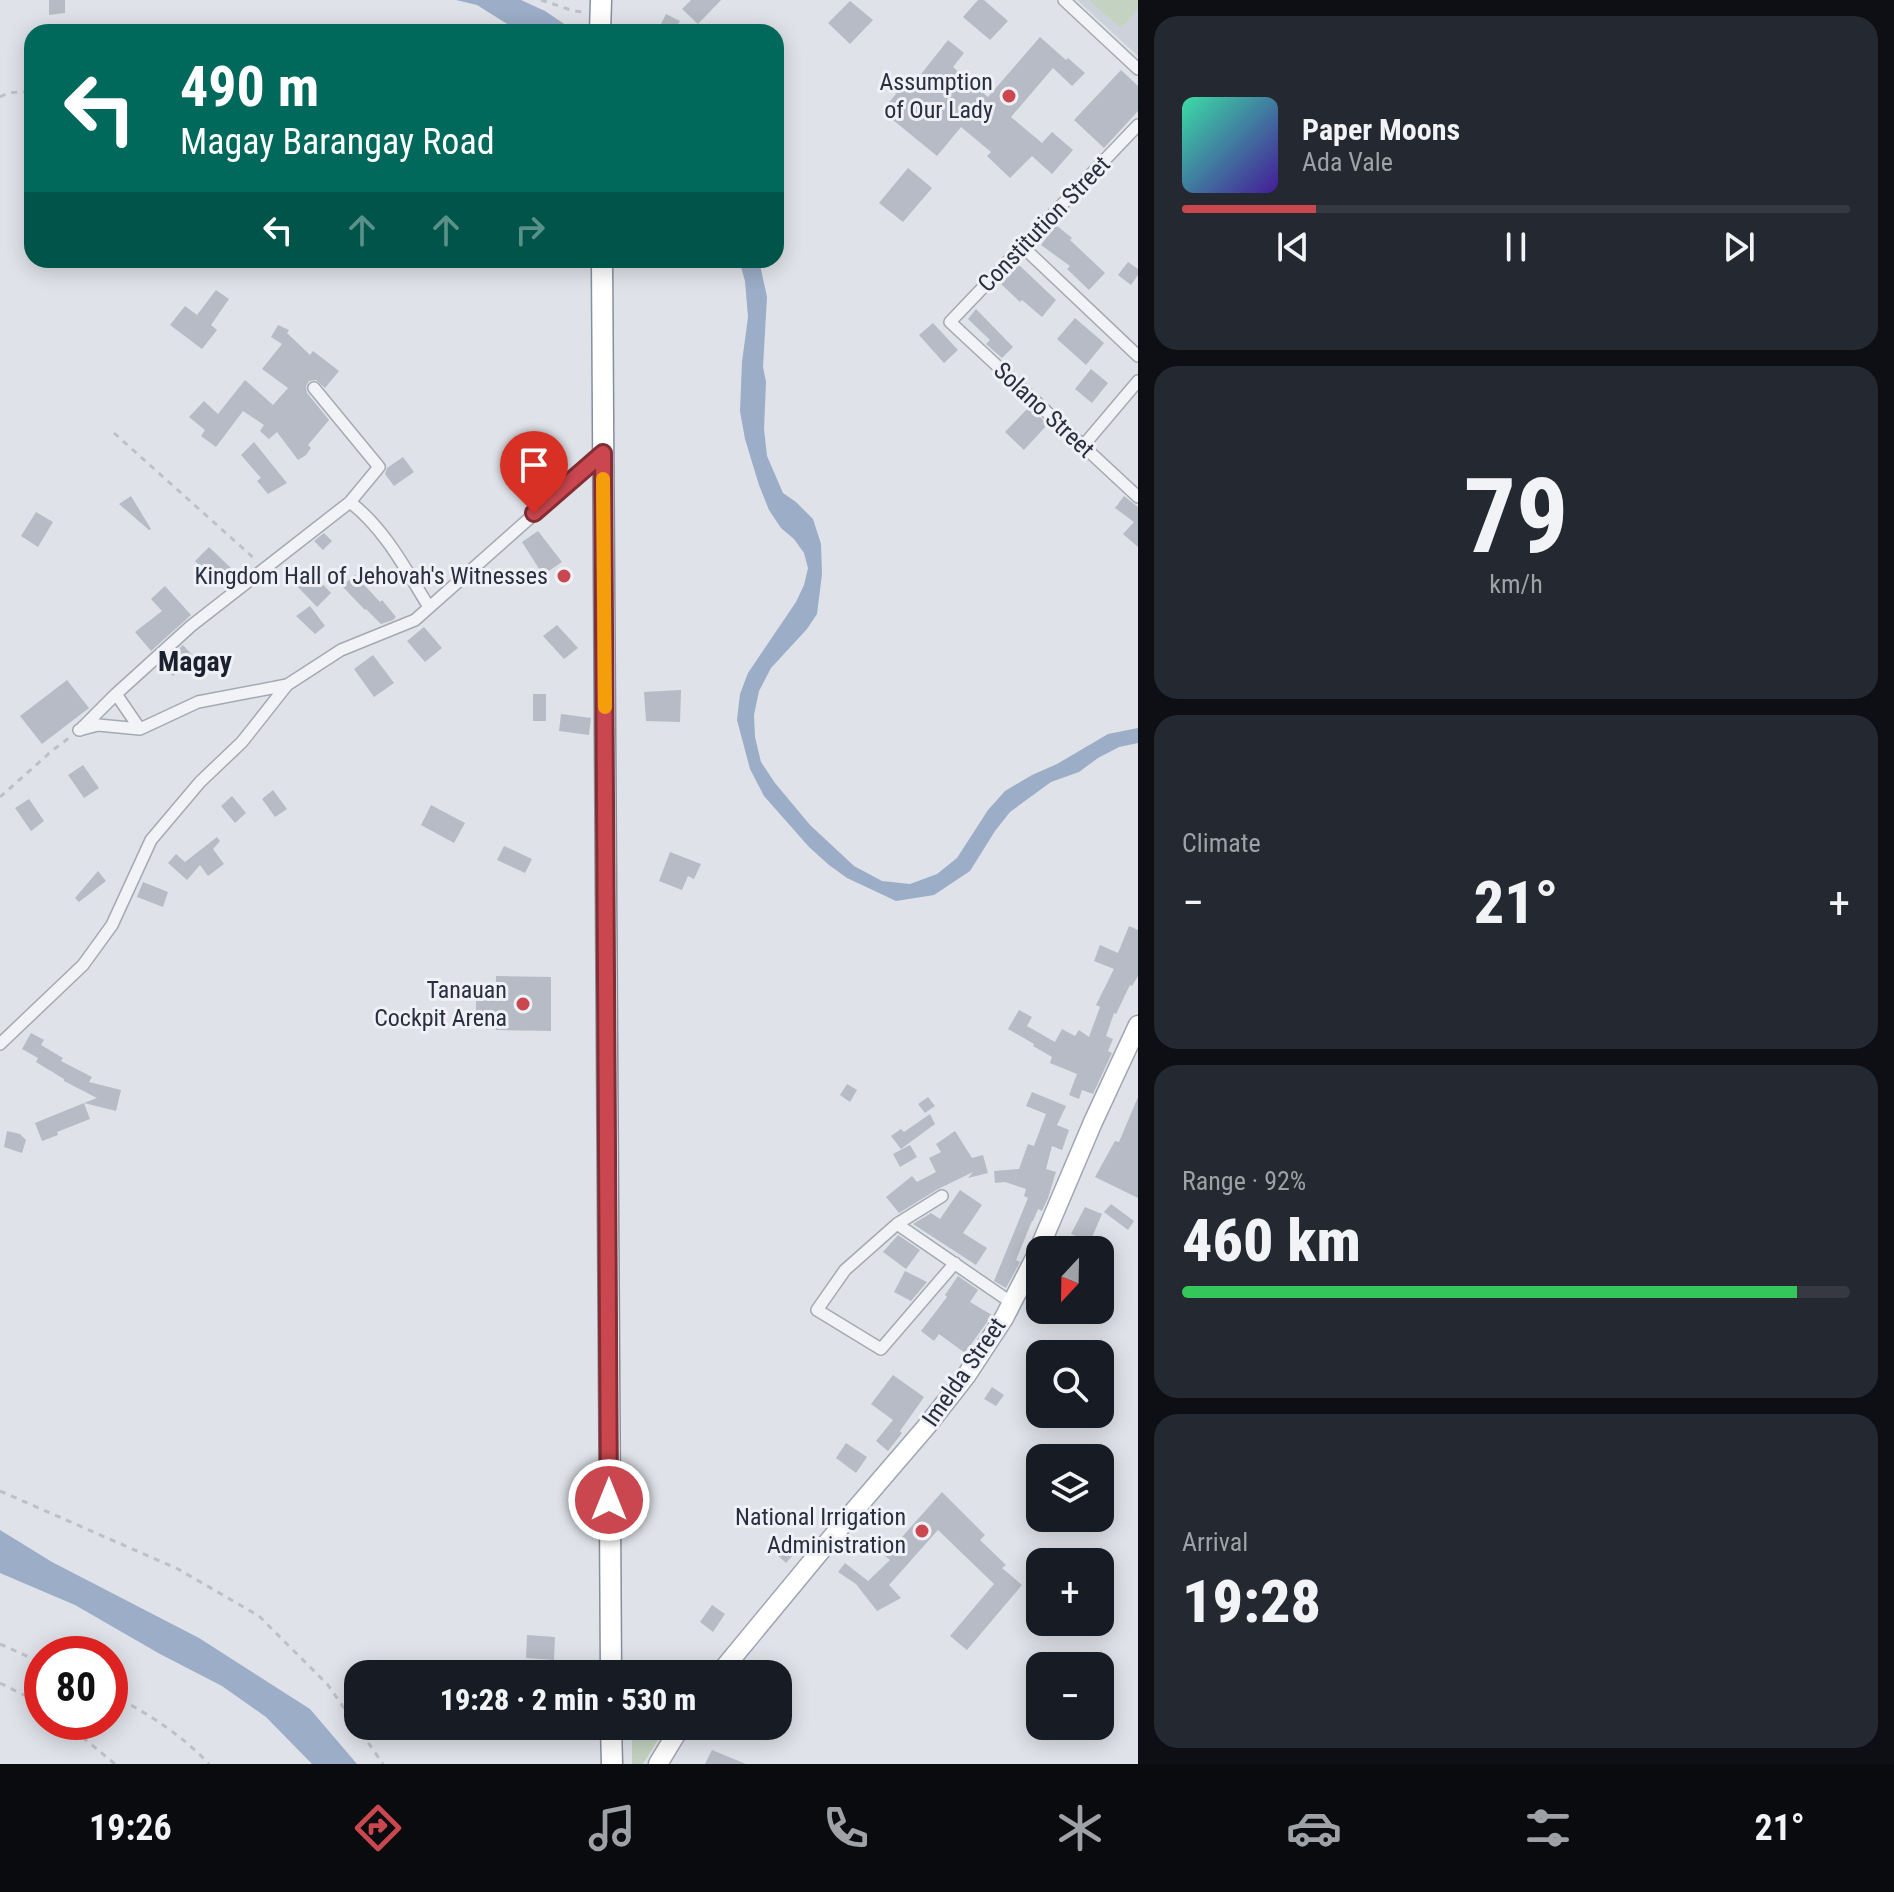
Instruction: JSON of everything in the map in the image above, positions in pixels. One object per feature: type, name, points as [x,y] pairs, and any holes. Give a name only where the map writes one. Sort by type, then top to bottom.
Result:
[{"type":"highway","points":[[602,268],[611,1660]]},
{"type":"highway","points":[[611,1740],[612,1764]]},
{"type":"main road","name":"Imelda Street","points":[[731,1660],[926,1427],[966,1376],[1004,1318],[1036,1256],[1093,1122],[1133,1047],[1138,1025]]},
{"type":"main road","points":[[658,1764],[673,1740]]},
{"type":"street","points":[[1064,0],[1138,69]]},
{"type":"street","name":"Constitution Street","points":[[950,322],[1138,125]]},
{"type":"street","points":[[1023,247],[1138,356]]},
{"type":"street","name":"Solano Street","points":[[950,322],[1138,497]]},
{"type":"street","points":[[1083,446],[1138,381]]},
{"type":"street","points":[[79,730],[191,626],[350,502],[379,467],[314,388]]},
{"type":"street","points":[[0,1044],[83,965],[112,925],[151,840],[200,782],[242,742],[287,685],[341,650],[415,620],[603,453]]},
{"type":"street","points":[[350,502],[364,513],[393,549],[429,607]]},
{"type":"street","points":[[79,730],[98,725],[140,729],[198,702],[287,685]]},
{"type":"street","points":[[116,694],[140,729]]},
{"type":"street","points":[[942,1196],[897,1224],[845,1270],[817,1310],[881,1349],[955,1263]]},
{"type":"street","points":[[897,1224],[1012,1303]]},
{"type":"path","points":[[541,0],[574,11],[600,15]]},
{"type":"path","points":[[0,97],[24,92]]},
{"type":"path","points":[[114,433],[265,568]]},
{"type":"path","points":[[0,797],[79,730]]},
{"type":"path","points":[[0,1491],[178,1569],[259,1616],[328,1685],[383,1764]]},
{"type":"path","points":[[0,1644],[24,1655]]},
{"type":"path","points":[[0,1683],[24,1695]]},
{"type":"path","points":[[128,1704],[165,1726],[209,1764]]},
{"type":"path","points":[[86,1740],[115,1764]]},
{"type":"shaded area","points":[[1077,0],[1138,0],[1138,56]]},
{"type":"green space","points":[[1089,0],[1138,0],[1138,9],[1121,28]]},
{"type":"green space","points":[[632,1740],[658,1740],[643,1764],[632,1764]]},
{"type":"water","points":[[456,0],[521,0],[564,24],[507,24],[477,5]]},
{"type":"water","points":[[741,268],[761,268],[767,297],[763,367],[767,456],[783,493],[813,519],[821,544],[822,574],[817,614],[771,668],[759,691],[754,715],[761,762],[810,825],[854,866],[882,881],[910,884],[937,874],[957,858],[988,810],[1005,791],[1108,734],[1138,728],[1138,743],[1119,747],[1079,772],[1051,782],[1010,812],[970,871],[934,895],[896,901],[847,878],[809,847],[764,796],[750,769],[737,720],[740,694],[748,673],[796,602],[808,568],[804,553],[769,510],[745,439],[740,411],[748,317]]},
{"type":"water","points":[[0,1530],[52,1562],[199,1638],[310,1709],[357,1764],[312,1764],[266,1717],[222,1686],[75,1605],[0,1573]]},
{"type":"building","points":[[49,0],[65,0],[65,13],[49,15]]},
{"type":"building","points":[[691,0],[721,0],[698,24],[682,9]]},
{"type":"building","points":[[978,0],[984,0],[1008,21],[990,40],[963,17]]},
{"type":"building","points":[[850,1],[873,20],[850,44],[828,23]]},
{"type":"building","points":[[666,14],[680,21],[678,24],[661,24]]},
{"type":"building","points":[[1040,37],[1085,73],[1072,86],[1053,68],[1011,117],[1042,143],[1052,132],[1073,150],[1052,174],[1032,156],[1010,178],[987,156],[991,152],[961,127],[937,156],[882,111],[909,78],[914,83],[948,40],[964,53],[953,67],[988,97]]},
{"type":"building","points":[[1121,70],[1138,86],[1138,111],[1104,148],[1074,120]]},
{"type":"building","points":[[908,168],[932,188],[903,222],[879,203]]},
{"type":"building","points":[[1056,225],[1105,273],[1089,290],[1067,269],[1070,266],[1041,245]]},
{"type":"building","points":[[1128,262],[1138,269],[1138,275],[1131,285],[1118,275]]},
{"type":"building","points":[[1019,265],[1056,300],[1042,317],[1001,284]]},
{"type":"building","points":[[216,290],[229,299],[211,325],[217,330],[202,349],[170,325],[185,306],[197,315]]},
{"type":"building","points":[[976,309],[1013,347],[1002,358],[986,344],[990,340],[968,319]]},
{"type":"building","points":[[1075,318],[1104,343],[1086,365],[1057,339]]},
{"type":"building","points":[[933,323],[958,350],[944,363],[919,335]]},
{"type":"building","points":[[278,325],[289,330],[287,333],[310,355],[313,351],[339,371],[325,388],[316,380],[309,381],[306,386],[307,393],[329,420],[308,445],[311,448],[306,455],[298,460],[277,432],[269,439],[260,431],[264,425],[243,411],[216,447],[201,436],[205,430],[189,417],[204,401],[218,414],[245,380],[273,405],[288,388],[262,369],[282,344],[271,337]]},
{"type":"building","points":[[1091,369],[1108,383],[1092,403],[1075,389]]},
{"type":"building","points":[[1029,407],[1048,424],[1024,450],[1005,432]]},
{"type":"building","points":[[254,442],[287,483],[268,494],[257,481],[261,478],[241,455]]},
{"type":"building","points":[[403,457],[414,472],[394,486],[385,474],[387,468]]},
{"type":"building","points":[[131,496],[151,529],[119,504]]},
{"type":"building","points":[[1124,496],[1138,507],[1138,547],[1123,534],[1134,522],[1115,508]]},
{"type":"building","points":[[36,512],[53,522],[38,547],[21,536]]},
{"type":"building","points":[[538,531],[562,562],[543,575],[522,542]]},
{"type":"building","points":[[324,533],[332,541],[323,550],[314,541]]},
{"type":"building","points":[[209,547],[231,568],[217,582],[195,561]]},
{"type":"building","points":[[309,570],[331,593],[317,607],[295,584]]},
{"type":"building","points":[[355,575],[380,602],[382,600],[396,617],[393,620],[381,624],[342,586]]},
{"type":"building","points":[[165,586],[191,615],[151,651],[135,632],[162,611],[151,599]]},
{"type":"building","points":[[310,606],[325,626],[315,634],[296,616]]},
{"type":"building","points":[[557,625],[578,648],[564,659],[543,636]]},
{"type":"building","points":[[424,627],[442,648],[425,662],[407,641]]},
{"type":"building","points":[[183,645],[194,657],[173,676],[162,664]]},
{"type":"building","points":[[373,655],[394,683],[374,697],[354,669]]},
{"type":"building","points":[[67,680],[89,708],[42,744],[20,716]]},
{"type":"building","points":[[681,690],[680,722],[646,721],[644,692]]},
{"type":"building","points":[[533,694],[546,694],[546,721],[533,721]]},
{"type":"building","points":[[561,714],[591,718],[589,735],[559,731]]},
{"type":"building","points":[[83,765],[99,788],[84,798],[68,775]]},
{"type":"building","points":[[273,790],[287,809],[275,817],[262,799]]},
{"type":"building","points":[[232,796],[246,813],[235,823],[221,806]]},
{"type":"building","points":[[29,799],[44,821],[31,831],[15,808]]},
{"type":"building","points":[[431,805],[465,823],[454,843],[421,825]]},
{"type":"building","points":[[217,837],[220,841],[213,849],[224,864],[208,876],[200,865],[187,880],[168,863],[176,854],[185,862]]},
{"type":"building","points":[[504,846],[532,859],[525,873],[497,860]]},
{"type":"building","points":[[670,852],[701,864],[694,879],[688,876],[682,890],[659,881]]},
{"type":"building","points":[[98,871],[106,881],[79,902],[75,898]]},
{"type":"building","points":[[143,882],[168,892],[163,907],[137,897]]},
{"type":"building","points":[[1129,926],[1138,930],[1138,976],[1114,1013],[1106,1036],[1113,1039],[1108,1051],[1112,1053],[1093,1094],[1082,1090],[1079,1099],[1069,1095],[1077,1074],[1050,1063],[1052,1057],[1008,1029],[1019,1010],[1032,1017],[1027,1026],[1055,1042],[1062,1029],[1075,1036],[1079,1030],[1089,1037],[1100,1007],[1096,1005],[1114,969],[1094,961],[1100,945],[1118,953]]},
{"type":"building","name":"Tanauan Cockpit Arena","points":[[496,976],[551,977],[551,1031],[496,1030],[496,1019],[476,1020],[476,986],[496,986]]},
{"type":"building","points":[[31,1033],[44,1040],[41,1045],[63,1058],[61,1061],[92,1077],[89,1082],[121,1090],[116,1111],[84,1103],[97,1098],[36,1062],[38,1058],[22,1049]]},
{"type":"building","points":[[847,1084],[857,1090],[850,1102],[840,1095]]},
{"type":"building","points":[[1032,1092],[1066,1106],[1057,1125],[1069,1130],[1062,1150],[1052,1146],[1046,1169],[1056,1172],[1048,1198],[1042,1211],[1038,1209],[1032,1221],[1016,1260],[1020,1262],[1006,1288],[994,1281],[1028,1198],[1024,1196],[1026,1189],[1005,1182],[995,1183],[994,1171],[1019,1169],[1028,1144],[1034,1146],[1046,1114],[1026,1106]]},
{"type":"building","points":[[928,1097],[935,1106],[925,1113],[918,1104]]},
{"type":"building","points":[[1138,1097],[1138,1198],[1095,1177],[1115,1141],[1119,1142]]},
{"type":"building","points":[[84,1103],[90,1119],[42,1141],[35,1123]]},
{"type":"building","points":[[930,1114],[935,1124],[901,1149],[891,1136],[901,1129],[904,1132]]},
{"type":"building","points":[[7,1131],[20,1134],[26,1140],[22,1153],[4,1147]]},
{"type":"building","points":[[955,1131],[972,1158],[983,1155],[988,1173],[968,1178],[973,1172],[899,1213],[886,1197],[912,1176],[917,1182],[936,1172],[929,1158],[941,1152],[936,1144]]},
{"type":"building","points":[[910,1145],[917,1157],[900,1167],[893,1154]]},
{"type":"building","points":[[960,1190],[982,1205],[963,1233],[987,1248],[976,1265],[913,1224],[931,1213],[940,1219]]},
{"type":"building","points":[[1111,1204],[1134,1221],[1128,1230],[1104,1212]]},
{"type":"building","points":[[1085,1207],[1102,1214],[1093,1236],[1071,1234]]},
{"type":"building","points":[[898,1235],[920,1250],[906,1269],[883,1252]]},
{"type":"building","points":[[905,1271],[927,1282],[911,1301],[894,1292]]},
{"type":"building","points":[[958,1276],[978,1290],[970,1302],[992,1315],[965,1353],[939,1334],[934,1341],[921,1331],[947,1297],[945,1295]]},
{"type":"building","points":[[893,1375],[924,1397],[888,1451],[876,1441],[893,1420],[871,1404]]},
{"type":"building","points":[[992,1387],[1004,1395],[996,1406],[984,1399]]},
{"type":"building","points":[[846,1443],[867,1457],[856,1473],[836,1458]]},
{"type":"building","points":[[942,1492],[985,1535],[980,1540],[1006,1565],[1002,1568],[1022,1585],[967,1650],[950,1636],[994,1584],[938,1530],[889,1585],[901,1598],[877,1611],[856,1584],[838,1572],[845,1563],[868,1581],[890,1560],[885,1556]]},
{"type":"building","points":[[791,1535],[802,1545],[786,1563],[776,1554]]},
{"type":"building","points":[[712,1605],[725,1614],[713,1632],[700,1622]]},
{"type":"building","points":[[527,1635],[555,1637],[554,1660],[526,1658]]},
{"type":"building","points":[[712,1750],[746,1764],[705,1764]]},
{"type":"slow traffic","points":[[603,479],[605,707]]},
{"type":"place","name":"Assumption of Our Lady","points":[[1009,96]]},
{"type":"place","name":"Kingdom Hall of Jehovah's Witnesses","points":[[564,576]]},
{"type":"place","name":"Tanauan Cockpit Arena","points":[[523,1004]]},
{"type":"place","name":"National Irrigation Administration","points":[[922,1531]]},
{"type":"district","name":"Magay","points":[[195,661]]},
{"type":"route","points":[[534,513],[603,453],[609,1500]]}]
